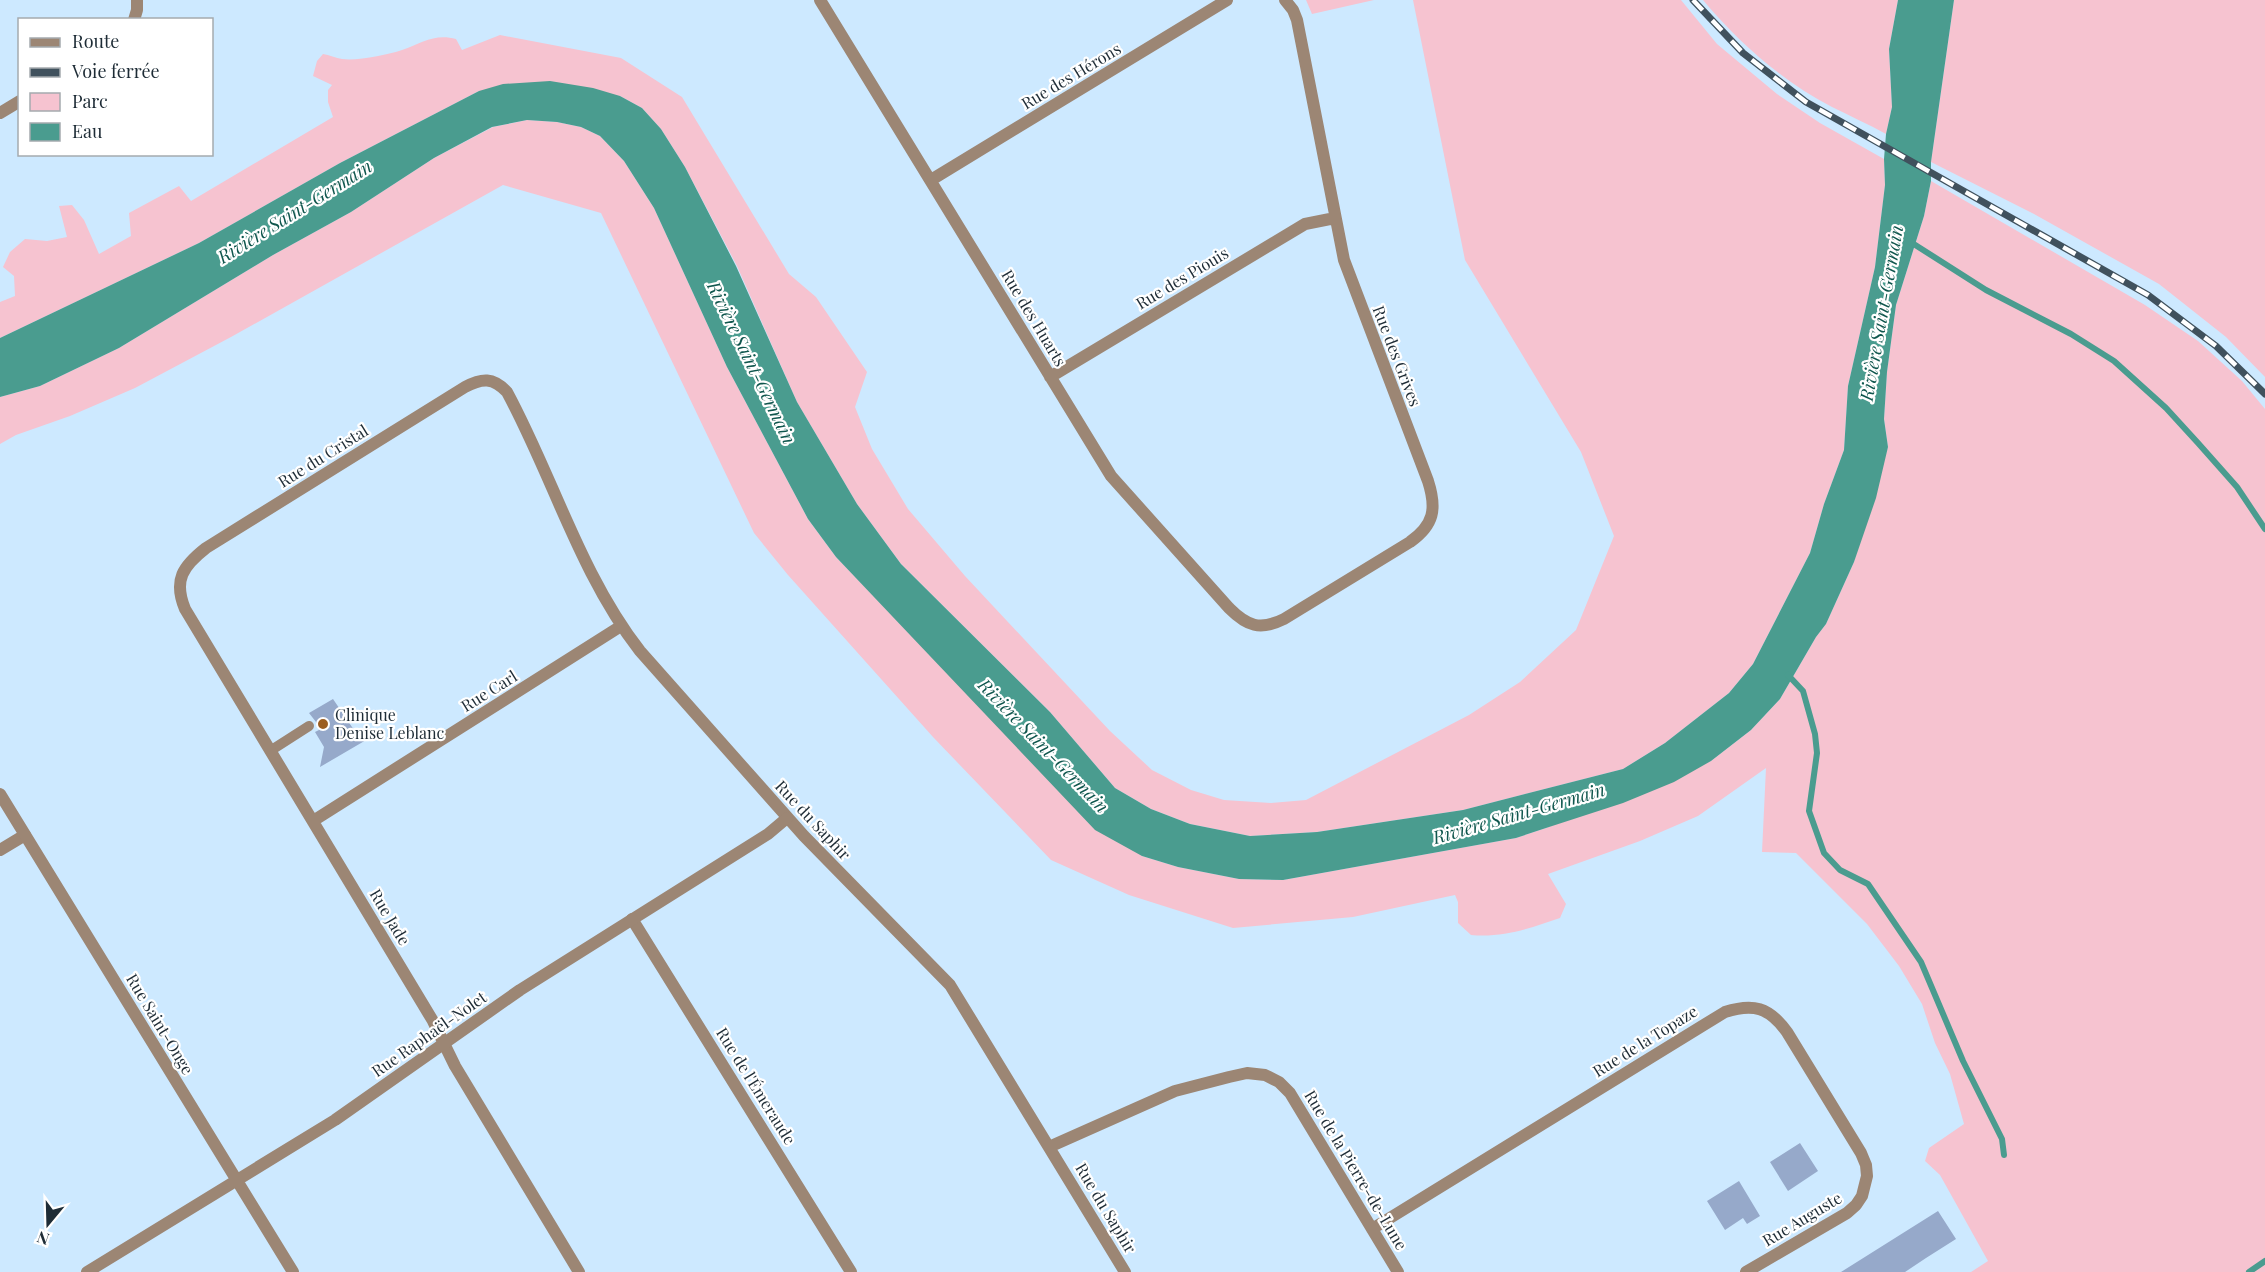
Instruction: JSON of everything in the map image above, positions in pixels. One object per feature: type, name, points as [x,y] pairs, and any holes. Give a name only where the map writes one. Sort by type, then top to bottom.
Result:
[{"type":"street","points":[[135,18],[137,0]]},
{"type":"street","name":"Rue des Huarts","points":[[820,0],[1118,485],[1229,608],[1253,625]]},
{"type":"street","name":"Rue des Hérons","points":[[931,180],[1227,0]]},
{"type":"street","name":"Rue des Grives","points":[[1253,625],[1268,626],[1284,619],[1410,542],[1425,530],[1433,513],[1434,504],[1428,482],[1344,260],[1297,20],[1285,0]]},
{"type":"street","points":[[0,113],[18,102]]},
{"type":"street","name":"Rue des Piouis","points":[[1050,377],[1305,224],[1335,218]]},
{"type":"street","name":"Rue du Cristal","points":[[180,578],[190,562],[206,548],[465,387],[482,380],[494,381]]},
{"type":"street","name":"Rue du Saphir","points":[[494,381],[507,392],[511,399],[596,582],[621,626],[640,651],[787,818],[950,985],[1125,1272]]},
{"type":"street","name":"Rue Jade","points":[[180,578],[178,588],[185,609],[433,1021],[460,1076],[579,1272]]},
{"type":"street","name":"Rue Carl","points":[[313,821],[621,626]]},
{"type":"street","name":"Rue Saint-Onge","points":[[0,794],[293,1272]]},
{"type":"street","name":"Rue Raphaël-Nolet","points":[[87,1272],[335,1120],[529,984],[768,834],[787,818]]},
{"type":"street","points":[[0,850],[26,835]]},
{"type":"street","name":"Rue de l'Émeraude","points":[[632,919],[851,1272]]},
{"type":"street","name":"Rue de la Topaze","points":[[1372,1229],[1725,1012],[1740,1007],[1760,1009],[1770,1014],[1783,1026],[1861,1152],[1866,1164],[1866,1185]]},
{"type":"street","name":"Rue de la Pierre-de-Lune","points":[[1049,1147],[1175,1091],[1247,1074],[1265,1075],[1279,1082],[1290,1092],[1398,1272]]},
{"type":"street","name":"Rue Auguste","points":[[1746,1272],[1847,1213],[1856,1205],[1866,1185]]},
{"type":"lane","points":[[270,751],[309,726]]},
{"type":"green space","points":[[1306,0],[1374,0],[1312,14]]},
{"type":"green space","points":[[1413,0],[1681,0],[1717,44],[1777,94],[1820,123],[1884,159],[1885,185],[1875,267],[1848,386],[1844,450],[1824,504],[1810,553],[1753,664],[1729,693],[1665,743],[1623,769],[1463,810],[1317,832],[1250,836],[1190,824],[1151,809],[1115,788],[1050,712],[901,564],[857,504],[797,402],[737,266],[685,167],[661,129],[642,108],[620,96],[479,91],[340,163],[199,243],[0,338],[0,302],[15,296],[14,276],[3,267],[10,252],[25,239],[47,241],[67,237],[59,206],[72,205],[84,220],[99,254],[131,236],[129,213],[179,186],[191,201],[333,117],[328,102],[328,90],[332,85],[313,76],[317,61],[323,54],[342,59],[381,56],[442,37],[456,39],[462,50],[500,35],[621,58],[682,97],[789,274],[816,297],[867,372],[855,407],[872,449],[908,509],[965,576],[1110,731],[1152,770],[1191,790],[1224,800],[1271,803],[1306,800],[1469,715],[1520,682],[1576,630],[1614,536],[1581,452],[1465,260]]},
{"type":"green space","points":[[1703,0],[1898,0],[1889,49],[1892,107],[1886,134],[1814,97],[1779,73],[1746,46]]},
{"type":"green space","points":[[1954,0],[2265,0],[2265,377],[2226,337],[2159,284],[2034,214],[1931,162]]},
{"type":"green space","points":[[527,120],[557,122],[581,127],[600,136],[624,161],[654,208],[727,367],[808,519],[836,557],[982,709],[1142,856],[1178,867],[1239,879],[1283,880],[1516,838],[1711,761],[1751,730],[1780,699],[1826,624],[1854,562],[1888,447],[1884,419],[1887,372],[1896,305],[1924,216],[1931,181],[2145,305],[2198,341],[2242,381],[2265,409],[2265,1272],[1971,1272],[1988,1261],[1940,1175],[1925,1161],[1929,1148],[1964,1124],[1950,1074],[1935,1043],[1922,1004],[1899,966],[1867,924],[1796,853],[1762,852],[1766,768],[1698,816],[1640,841],[1548,874],[1566,904],[1560,918],[1506,934],[1471,935],[1458,923],[1458,902],[1455,895],[1353,917],[1233,928],[1129,895],[1051,860],[933,737],[788,575],[754,533],[601,213],[503,185],[135,388],[70,416],[16,435],[0,444],[0,397],[40,386],[119,348],[273,255],[351,212],[434,158],[493,127]]},
{"type":"water","name":"Rivière Saint-Germain","points":[[1898,0],[1954,0],[1931,162],[1931,181],[1924,216],[1896,305],[1887,372],[1884,419],[1888,447],[1876,498],[1854,562],[1826,624],[1780,699],[1751,730],[1711,761],[1674,782],[1623,803],[1516,838],[1283,880],[1239,879],[1178,867],[1142,856],[1095,830],[836,557],[808,519],[727,367],[654,208],[624,161],[600,136],[581,127],[557,122],[527,120],[492,127],[434,158],[351,212],[273,255],[119,348],[40,386],[0,397],[0,338],[199,243],[340,163],[479,91],[503,84],[550,81],[593,88],[620,96],[642,108],[661,129],[685,167],[736,266],[797,402],[857,504],[901,564],[1050,712],[1115,788],[1151,809],[1190,824],[1250,836],[1317,832],[1463,810],[1623,769],[1665,743],[1729,693],[1753,664],[1810,553],[1824,504],[1844,450],[1848,386],[1875,267],[1885,185],[1886,134],[1892,107],[1889,49]]},
{"type":"building","points":[[333,699],[354,730],[373,736],[320,767],[324,747],[315,732],[319,730],[316,722],[309,713]]},
{"type":"building","points":[[1800,1143],[1818,1171],[1788,1191],[1770,1162]]},
{"type":"building","points":[[1739,1181],[1760,1216],[1747,1224],[1743,1218],[1725,1230],[1707,1201]]},
{"type":"building","points":[[1938,1211],[1956,1239],[1905,1272],[1841,1272]]},
{"type":"waterway","name":"Rivière Saint-Germain","points":[[1909,241],[1986,290],[2071,334],[2114,361],[2166,408],[2198,443],[2237,487],[2265,529]]},
{"type":"waterway","points":[[1788,675],[1803,691],[1815,734],[1817,753],[1809,811],[1824,853],[1840,870],[1868,884],[1921,962],[1963,1061],[2002,1139],[2004,1155]]},
{"type":"waterway","points":[[2249,1272],[2265,1261]]},
{"type":"railway","points":[[1693,0],[1743,53],[1806,102],[2148,295],[2216,346],[2265,394]]},
{"type":"place","name":"Clinique Denise Leblanc","points":[[323,724]]}]
